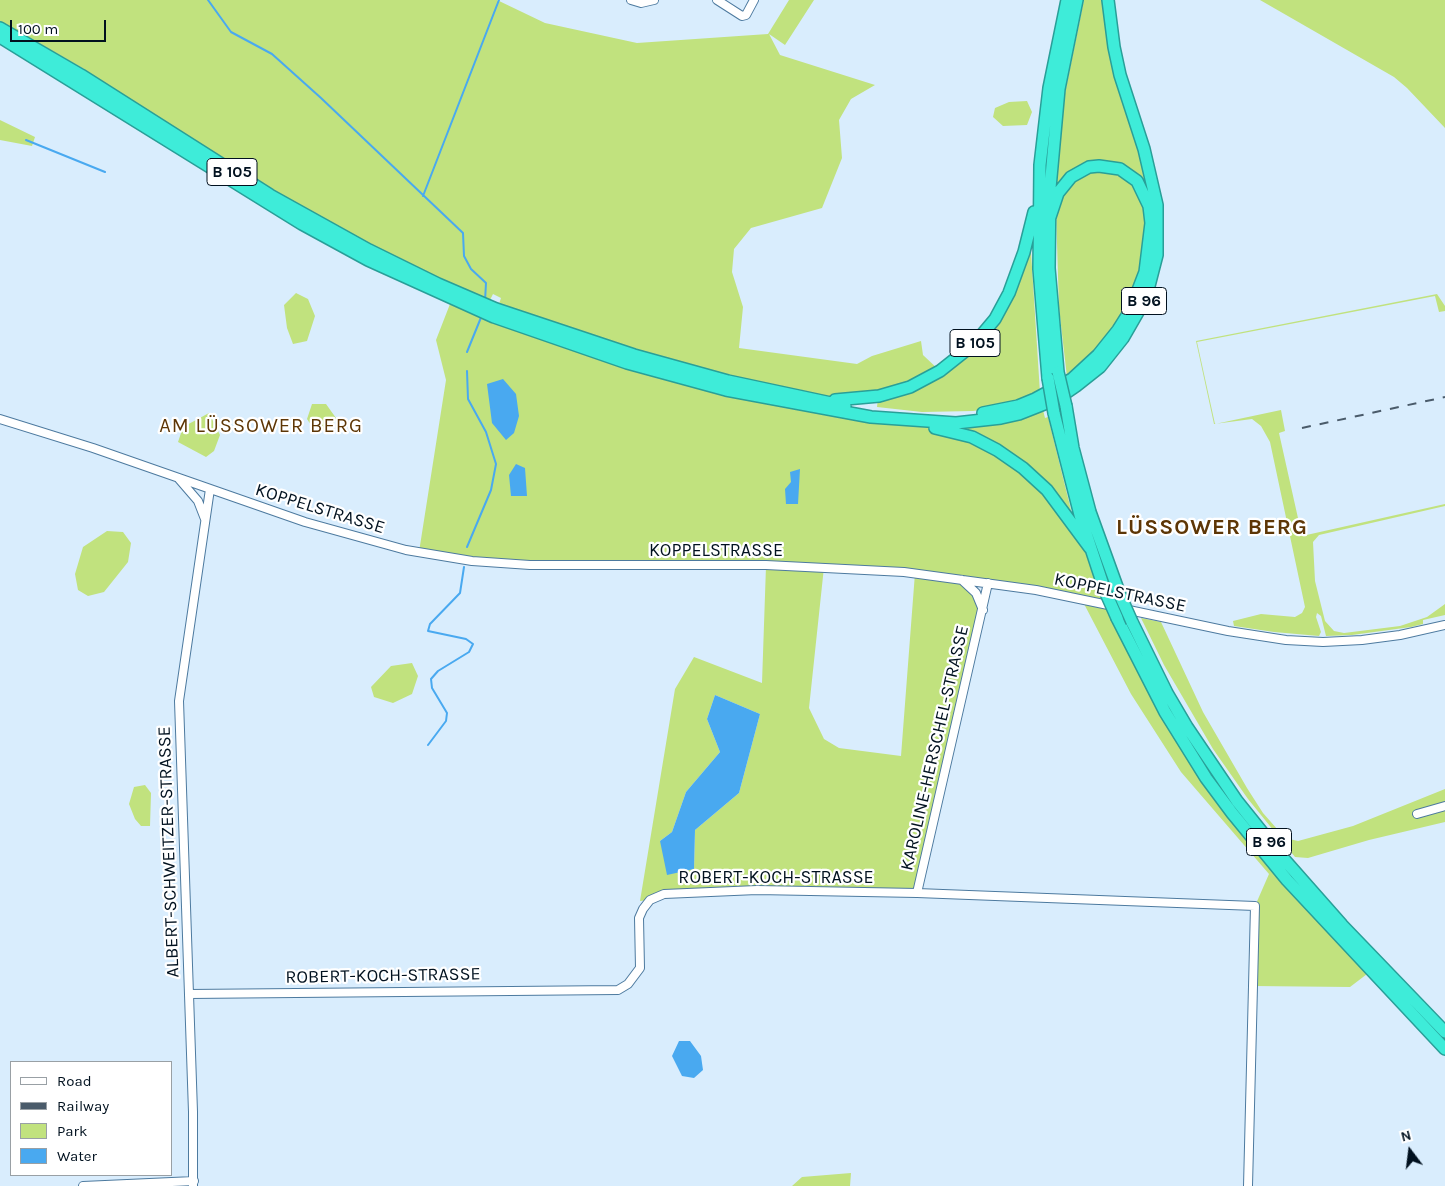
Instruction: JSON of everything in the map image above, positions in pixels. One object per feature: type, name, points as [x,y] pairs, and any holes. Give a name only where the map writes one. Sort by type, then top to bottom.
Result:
[{"type":"highway","name":"B 96","points":[[1067,0],[1049,88],[1039,188],[1039,269],[1048,378],[1054,413],[1067,472],[1105,591],[1165,712],[1201,771],[1238,821],[1306,902],[1445,1048]]},
{"type":"highway","name":"B 96","points":[[1078,0],[1056,113],[1049,220],[1049,268],[1058,372],[1073,448],[1090,512],[1120,595],[1132,622],[1179,713],[1237,801],[1282,857],[1342,925],[1445,1032]]},
{"type":"highway","name":"B 96","points":[[884,418],[934,422],[979,421],[1019,414],[1057,399],[1095,371],[1112,353],[1133,323],[1149,286],[1157,255],[1158,218],[1153,182],[1120,75],[1108,0]]},
{"type":"highway","name":"B 105","points":[[0,28],[80,75],[302,214],[472,303]]},
{"type":"highway","name":"B 105","points":[[0,37],[302,224],[368,260],[495,313],[669,376],[772,400],[884,418]]},
{"type":"highway","name":"B 96","points":[[821,401],[905,414],[974,415],[1018,406],[1048,393],[1072,379],[1098,355],[1130,311],[1145,272],[1152,223],[1150,206],[1144,192],[1130,175],[1111,166],[1089,167],[1079,171],[1064,184],[1049,220]]},
{"type":"highway","name":"B 105","points":[[495,313],[680,369],[821,401],[879,396],[910,387],[940,372],[974,344],[995,319],[1015,282],[1039,188]]},
{"type":"highway","name":"B 96","points":[[884,418],[954,432],[985,444],[1009,458],[1047,490],[1090,548]]},
{"type":"street","points":[[631,0],[641,3],[654,0]]},
{"type":"street","points":[[717,0],[742,16],[746,15],[754,0]]},
{"type":"street","name":"KOPPELSTRASSE","points":[[0,419],[93,448],[179,479],[355,536],[406,550],[472,561],[551,565],[824,567],[904,572],[1046,592],[1251,636],[1286,640],[1323,642],[1362,640],[1400,635],[1445,625]]},
{"type":"street","points":[[179,479],[198,501],[206,519]]},
{"type":"street","name":"ALBERT-SCHWEITZER-STRASSE","points":[[194,1183],[179,700],[210,489]]},
{"type":"street","name":"KAROLINE-HERSCHEL-STRASSE","points":[[962,579],[976,593],[983,610]]},
{"type":"street","name":"KAROLINE-HERSCHEL-STRASSE","points":[[917,893],[988,583]]},
{"type":"street","points":[[1417,814],[1445,806]]},
{"type":"street","name":"ROBERT-KOCH-STRASSE","points":[[189,994],[618,990],[628,984],[640,968],[639,918],[643,909],[650,900],[664,894],[757,890],[917,893],[1255,906],[1248,1186]]},
{"type":"street","points":[[83,1186],[194,1183]]},
{"type":"green space","points":[[0,0],[497,0],[545,23],[637,43],[768,34],[789,0],[814,0],[785,45],[769,34],[780,55],[875,85],[851,99],[839,120],[842,158],[822,208],[751,228],[734,249],[732,272],[743,307],[739,348],[857,364],[872,356],[921,341],[923,355],[940,371],[910,387],[821,401],[728,381],[499,304],[501,298],[493,294],[490,300],[443,281],[371,247],[234,169],[84,69],[0,21]]},
{"type":"green space","points":[[1084,0],[1106,0],[1150,183],[1146,289],[1083,373],[1145,282],[1147,189],[1103,162],[1055,189],[1064,98]]},
{"type":"green space","points":[[1260,0],[1445,0],[1445,128],[1394,77]]},
{"type":"green space","points":[[1027,101],[1032,112],[1027,125],[1003,126],[993,117],[995,108],[1009,102]]},
{"type":"green space","points":[[0,120],[35,137],[32,146],[0,140]]},
{"type":"green space","points":[[1103,167],[1134,181],[1148,212],[1137,287],[1106,342],[1067,377],[1059,308],[1056,211],[1068,182]]},
{"type":"green space","points":[[1030,236],[1040,393],[995,408],[973,411],[922,412],[877,407],[878,398],[905,391],[986,334]]},
{"type":"green space","points":[[296,293],[308,299],[315,316],[307,341],[293,344],[287,328],[284,305]]},
{"type":"green space","points":[[1437,294],[1445,306],[1445,311],[1439,312],[1435,296],[1197,342],[1215,424],[1196,341]]},
{"type":"green space","points":[[450,304],[487,321],[494,317],[582,348],[954,432],[1023,468],[1090,548],[1097,571],[1206,778],[1371,971],[1350,987],[1253,986],[1255,906],[1269,874],[1181,772],[1131,694],[1082,600],[963,580],[976,593],[983,610],[917,893],[665,894],[650,900],[640,901],[675,689],[694,657],[762,683],[766,566],[551,565],[419,552],[446,380],[436,340]],"holes":[[[824,567],[915,573],[901,756],[839,748],[824,739],[809,708]],[[715,695],[760,714],[739,793],[695,830],[694,869],[660,841],[672,832],[686,792],[720,752],[707,719]]]},
{"type":"green space","points":[[312,404],[326,404],[336,418],[331,429],[315,431],[307,419]]},
{"type":"green space","points":[[1042,406],[1045,418],[1048,417],[1072,514],[1070,515],[1052,491],[950,424]]},
{"type":"green space","points":[[1281,410],[1285,431],[1279,433],[1302,536],[1445,504],[1445,506],[1319,535],[1313,542],[1315,581],[1325,621],[1334,631],[1344,633],[1400,626],[1427,617],[1445,604],[1445,615],[1423,620],[1423,624],[1411,627],[1352,635],[1326,636],[1321,616],[1317,613],[1316,617],[1321,632],[1319,636],[1234,626],[1233,621],[1261,614],[1295,617],[1302,613],[1305,607],[1270,442],[1261,426],[1252,419],[1217,424]]},
{"type":"green space","points":[[209,413],[220,435],[214,451],[206,457],[178,442],[183,427]]},
{"type":"green space","points":[[107,531],[123,532],[131,543],[128,562],[104,592],[88,596],[78,590],[75,574],[83,547]]},
{"type":"green space","points":[[1141,618],[1161,622],[1203,712],[1263,813],[1285,838],[1298,841],[1353,826],[1445,789],[1445,822],[1369,840],[1308,858],[1295,857],[1248,799],[1213,749],[1164,665]]},
{"type":"green space","points":[[412,663],[418,676],[412,694],[393,703],[374,697],[371,687],[391,666]]},
{"type":"green space","points":[[145,785],[151,793],[150,826],[141,826],[135,819],[129,804],[134,787]]},
{"type":"green space","points":[[851,1173],[850,1186],[792,1186],[802,1177]]},
{"type":"water","points":[[503,379],[516,394],[519,416],[514,433],[506,440],[492,423],[487,384]]},
{"type":"water","points":[[516,464],[525,468],[527,496],[511,496],[509,475]]},
{"type":"water","points":[[800,469],[798,504],[786,504],[785,489],[791,482],[790,472]]},
{"type":"water","points":[[715,695],[760,714],[739,793],[695,830],[694,869],[667,875],[660,841],[672,832],[686,792],[720,752],[707,719]]},
{"type":"water","points":[[679,1041],[690,1041],[701,1056],[703,1070],[694,1078],[682,1076],[672,1056]]},
{"type":"waterway","points":[[208,0],[231,32],[272,54],[463,233],[464,256],[471,269],[486,283],[485,301]]},
{"type":"waterway","points":[[423,196],[499,0]]},
{"type":"waterway","points":[[26,140],[105,172]]},
{"type":"waterway","points":[[467,352],[482,315]]},
{"type":"waterway","points":[[467,371],[468,399],[486,432],[496,464],[491,490],[467,547]]},
{"type":"waterway","points":[[428,745],[446,721],[447,713],[432,688],[431,679],[438,671],[469,652],[473,644],[466,639],[428,631],[430,624],[460,593],[464,567]]},
{"type":"railway","points":[[1302,428],[1445,397]]},
{"type":"district","name":"AM LÜSSOWER BERG","points":[[261,426]]},
{"type":"district","name":"LÜSSOWER BERG","points":[[1212,528]]}]
